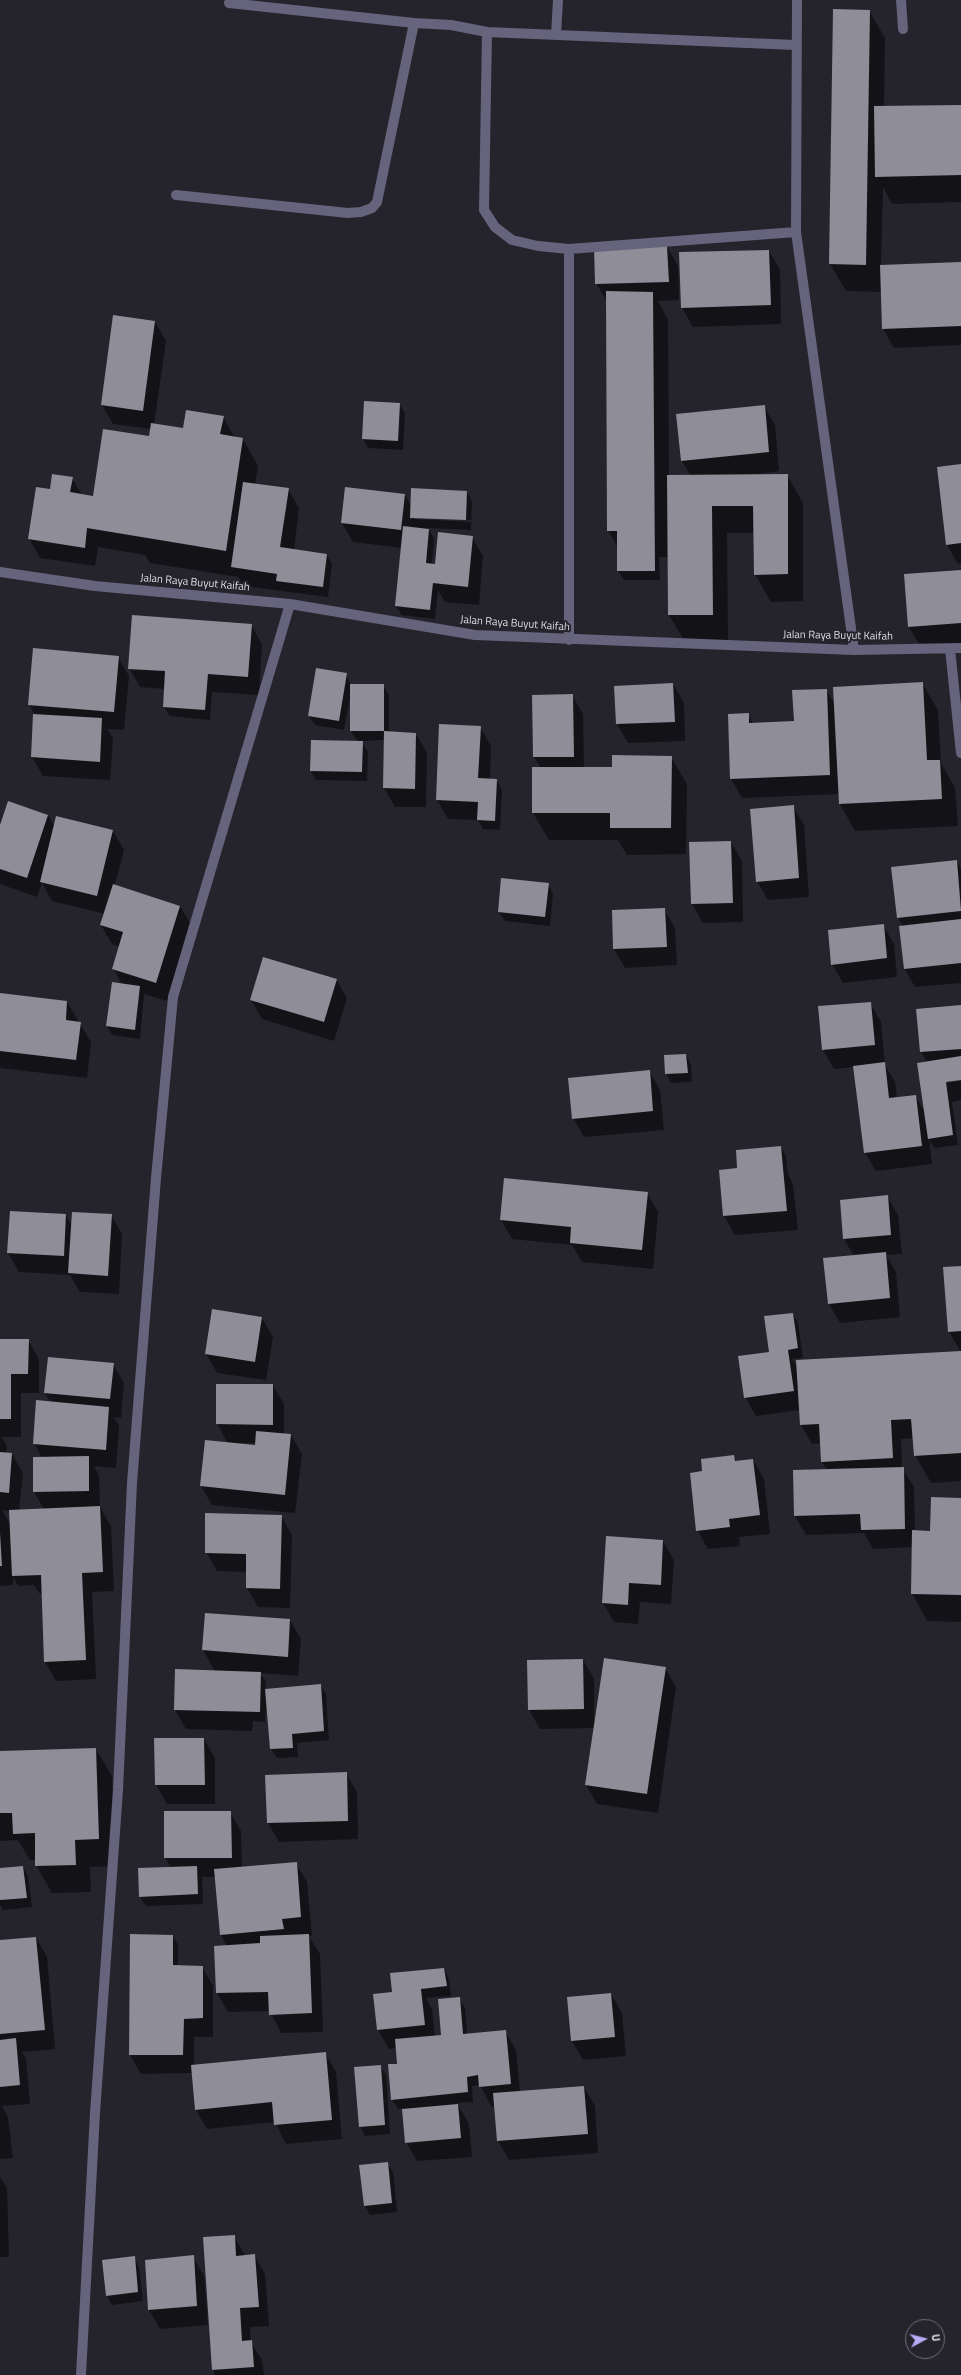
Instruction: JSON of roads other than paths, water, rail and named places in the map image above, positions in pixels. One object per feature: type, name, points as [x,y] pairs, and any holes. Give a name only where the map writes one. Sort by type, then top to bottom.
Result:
[{"type":"street","points":[[556,35],[558,0]]},
{"type":"street","points":[[797,0],[795,45],[796,232],[854,650]]},
{"type":"street","points":[[901,0],[903,29]]},
{"type":"street","points":[[229,3],[414,24],[451,25],[487,32],[795,45]]},
{"type":"street","points":[[176,195],[348,213],[361,212],[372,208],[377,202],[414,24]]},
{"type":"street","points":[[487,32],[484,210],[496,227],[512,240],[538,246],[569,248],[796,232]]},
{"type":"street","points":[[569,248],[569,640]]},
{"type":"street","name":"Jalan Raya Buyut Kaifah","points":[[0,572],[95,586],[290,604],[475,635],[569,640],[854,650],[961,648]]},
{"type":"street","points":[[81,2375],[95,2105],[118,1790],[132,1483],[156,1178],[173,997],[290,604]]},
{"type":"street","points":[[950,649],[961,753]]}]
